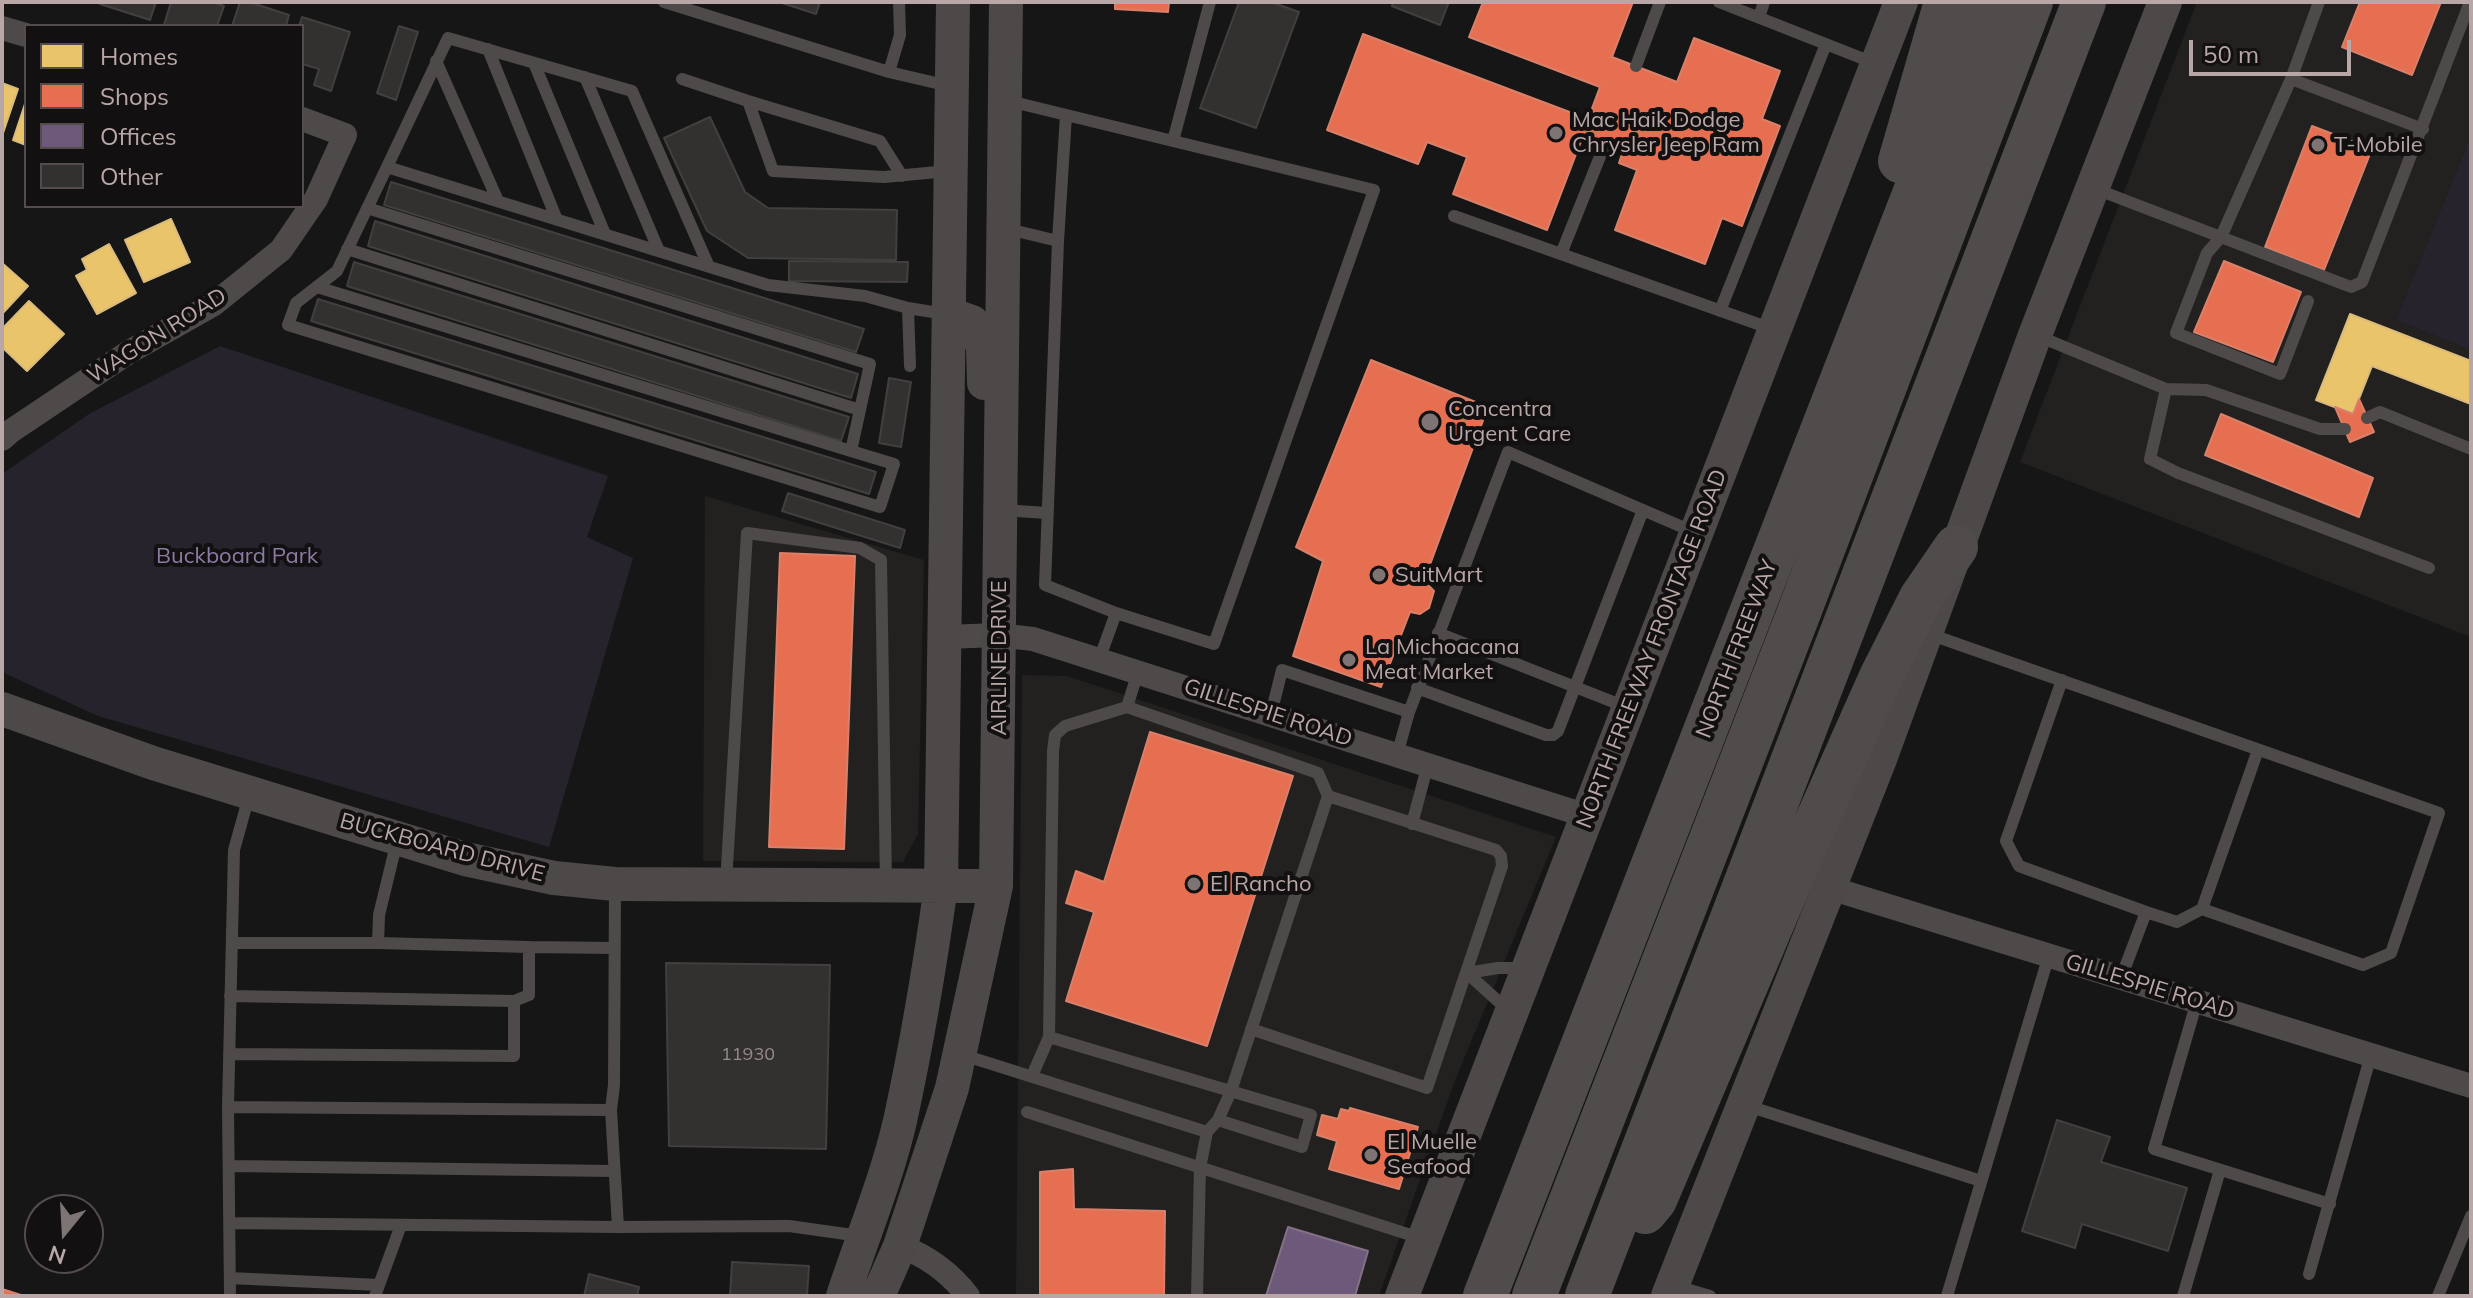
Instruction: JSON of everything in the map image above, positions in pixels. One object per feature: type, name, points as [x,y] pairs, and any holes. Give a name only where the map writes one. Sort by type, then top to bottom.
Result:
[{"type":"highway","points":[[1897,238],[1897,169],[1946,2]]},
{"type":"highway","name":"NORTH FREEWAY","points":[[1485,1296],[1989,2]]},
{"type":"highway","name":"NORTH FREEWAY","points":[[1534,1296],[2031,2]]},
{"type":"highway","points":[[1592,1282],[2084,2]]},
{"type":"highway","points":[[1592,1282],[1655,1200],[1798,863],[1881,677],[1921,598],[1956,547]]},
{"type":"main road","points":[[843,1296],[899,1123],[917,1037],[941,886],[953,2]]},
{"type":"main road","name":"AIRLINE DRIVE","points":[[878,1296],[900,1246],[952,1088],[996,886],[1006,2]]},
{"type":"main road","name":"NORTH FREEWAY FRONTAGE ROAD","points":[[1402,1296],[1901,2]]},
{"type":"main road","points":[[1670,1290],[1830,888],[2035,335],[2165,2]]},
{"type":"main road","points":[[951,170],[1005,169]]},
{"type":"main road","points":[[949,314],[972,322],[983,346],[984,388],[1002,409]]},
{"type":"main road","name":"BUCKBOARD DRIVE","points":[[2,709],[153,763],[465,859],[554,878],[615,884],[996,886]]},
{"type":"main road","points":[[878,1194],[885,1240],[900,1246]]},
{"type":"street","points":[[2,28],[24,34]]},
{"type":"street","name":"WAGON ROAD","points":[[5,430],[129,352],[214,304],[281,250],[316,199],[345,135],[304,120]]},
{"type":"street","name":"GILLESPIE ROAD","points":[[945,637],[998,635],[1033,639],[1587,816]]},
{"type":"street","name":"GILLESPIE ROAD","points":[[1830,888],[2471,1086]]},
{"type":"street","points":[[900,1246],[952,1276],[968,1296]]},
{"type":"lane","points":[[664,2],[889,72],[952,87]]},
{"type":"lane","points":[[889,72],[900,35],[899,2]]},
{"type":"lane","points":[[1173,141],[1210,2]]},
{"type":"lane","points":[[1636,66],[1660,2]]},
{"type":"lane","points":[[1719,2],[1877,64]]},
{"type":"lane","points":[[1759,17],[1764,2]]},
{"type":"lane","points":[[2308,301],[2280,374],[2176,333],[2207,253],[2221,237],[2291,79],[2319,2]]},
{"type":"lane","points":[[2093,187],[2351,287],[2362,282],[2470,2]]},
{"type":"lane","points":[[317,287],[894,464],[880,507],[288,325],[296,303],[337,271],[448,38],[632,91],[709,267]]},
{"type":"lane","points":[[1720,311],[1826,44]]},
{"type":"lane","points":[[488,49],[557,220]]},
{"type":"lane","points":[[436,61],[498,201]]},
{"type":"lane","points":[[534,63],[605,234]]},
{"type":"lane","points":[[585,77],[659,251]]},
{"type":"lane","points":[[682,79],[880,141],[902,176]]},
{"type":"lane","points":[[2291,79],[2423,129]]},
{"type":"lane","points":[[1006,100],[1374,190],[1214,644],[1116,613],[1045,585],[1066,115]]},
{"type":"lane","points":[[748,101],[773,171],[884,177],[951,170]]},
{"type":"lane","points":[[1561,254],[1605,144]]},
{"type":"lane","points":[[387,167],[768,285],[865,296],[908,308],[949,314]]},
{"type":"lane","points":[[367,208],[870,364],[851,451]]},
{"type":"lane","points":[[1454,216],[1775,330]]},
{"type":"lane","points":[[1004,229],[1058,241]]},
{"type":"lane","points":[[347,249],[860,410]]},
{"type":"lane","points":[[908,308],[910,366]]},
{"type":"lane","points":[[2035,335],[2166,389],[2206,390],[2320,429],[2345,429]]},
{"type":"lane","points":[[2166,389],[2150,459],[2178,473],[2429,568]]},
{"type":"lane","points":[[2367,418],[2380,412],[2471,449]]},
{"type":"lane","points":[[1397,755],[1417,688],[1508,452],[1697,533]]},
{"type":"lane","points":[[1000,509],[1047,513]]},
{"type":"lane","points":[[1417,688],[1553,735],[1558,731],[1643,510]]},
{"type":"lane","points":[[726,883],[747,533],[860,548],[881,560],[886,885]]},
{"type":"lane","points":[[1099,660],[1116,613]]},
{"type":"lane","points":[[1438,633],[1629,708]]},
{"type":"lane","points":[[1926,633],[2439,813],[2391,953],[2363,965],[2202,909]]},
{"type":"lane","points":[[1271,714],[1282,670],[1409,712]]},
{"type":"lane","points":[[1127,707],[1138,672]]},
{"type":"lane","points":[[2062,680],[2006,841],[2019,866],[2146,912],[2177,922],[2202,909],[2258,750]]},
{"type":"lane","points":[[1032,1076],[1049,1037],[1055,735],[1065,726],[1127,707],[1318,773],[1328,796],[1231,1091],[1218,1120],[1207,1132],[1200,1168],[1197,1296]]},
{"type":"lane","points":[[1412,824],[1428,764]]},
{"type":"lane","points":[[230,1296],[228,1107],[234,850],[250,793]]},
{"type":"lane","points":[[1251,1029],[1427,1088],[1467,973],[1502,866],[1501,856],[1496,850],[1328,796]]},
{"type":"lane","points":[[378,943],[379,915],[398,838]]},
{"type":"lane","points":[[615,884],[614,1085],[611,1110],[618,1227]]},
{"type":"lane","points":[[2121,978],[2146,912]]},
{"type":"lane","points":[[232,943],[614,948]]},
{"type":"lane","points":[[230,996],[514,1001],[529,995],[529,947]]},
{"type":"lane","points":[[1947,1296],[2049,955]]},
{"type":"lane","points":[[1467,973],[1509,967],[1529,968]]},
{"type":"lane","points":[[1467,973],[1511,1013]]},
{"type":"lane","points":[[229,1054],[514,1056],[514,1001]]},
{"type":"lane","points":[[2197,1001],[2154,1149],[2330,1204]]},
{"type":"lane","points":[[1049,1037],[1311,1115],[1302,1147],[1218,1120]]},
{"type":"lane","points":[[960,1054],[1207,1132]]},
{"type":"lane","points":[[2309,1274],[2371,1055]]},
{"type":"lane","points":[[1745,1105],[1981,1181]]},
{"type":"lane","points":[[228,1107],[611,1110]]},
{"type":"lane","points":[[1027,1112],[1424,1240]]},
{"type":"lane","points":[[230,1166],[614,1171]]},
{"type":"lane","points":[[2183,1296],[2220,1170]]},
{"type":"lane","points":[[2438,1296],[2471,1216]]},
{"type":"lane","points":[[230,1223],[789,1226],[863,1236]]},
{"type":"lane","points":[[230,1278],[377,1291],[401,1225]]},
{"type":"lane","points":[[1670,1290],[1710,1296]]},
{"type":"shaded area","points":[[2197,2],[2471,2],[2471,135],[2396,320],[2471,350],[2471,637],[2020,462]]},
{"type":"shaded area","points":[[705,496],[924,560],[918,834],[903,862],[703,861]]},
{"type":"shaded area","points":[[1022,675],[1067,676],[1556,837],[1454,1083],[1379,1296],[1016,1296]]},
{"type":"green space","points":[[2471,135],[2471,350],[2396,320]]},
{"type":"green space","name":"Buckboard Park","points":[[220,346],[608,476],[587,537],[633,558],[549,847],[98,716],[2,672],[2,474],[89,414]]},
{"type":"building: Homes","points":[[2,83],[18,89],[2,136]]},
{"type":"building: Homes","points":[[24,107],[24,144],[13,140]]},
{"type":"building: Homes","points":[[171,219],[190,262],[144,282],[125,240]]},
{"type":"building: Homes","points":[[109,244],[136,293],[97,314],[76,276],[87,270],[82,259]]},
{"type":"building: Homes","points":[[2,263],[28,286],[2,314]]},
{"type":"building: Homes","points":[[29,301],[64,334],[27,371],[2,347],[2,329]]},
{"type":"building: Homes","points":[[2350,314],[2471,361],[2471,404],[2372,366],[2353,414],[2316,400]]},
{"type":"building: Shops","points":[[1115,2],[1169,2],[1168,12],[1115,9]]},
{"type":"building: Shops","name":"Mac Haik Dodge Chrysler Jeep Ram","points":[[1483,2],[1633,2],[1612,57],[1677,82],[1694,38],[1780,71],[1762,119],[1780,126],[1742,226],[1722,218],[1705,264],[1615,230],[1637,170],[1619,163],[1623,151],[1583,136],[1547,230],[1453,194],[1467,157],[1427,142],[1418,164],[1327,130],[1363,34],[1588,119],[1600,87],[1469,37]]},
{"type":"building: Shops","points":[[2360,2],[2441,2],[2412,75],[2342,47]]},
{"type":"building: Shops","points":[[2312,126],[2372,149],[2324,270],[2265,247]]},
{"type":"building: Shops","points":[[2224,261],[2301,292],[2273,362],[2194,332]]},
{"type":"building: Shops","points":[[1371,360],[1488,407],[1424,581],[1434,591],[1429,608],[1420,614],[1410,612],[1381,687],[1293,656],[1323,561],[1296,547]]},
{"type":"building: Shops","points":[[2359,399],[2374,432],[2350,442],[2335,407],[2353,414]]},
{"type":"building: Shops","points":[[2221,414],[2373,478],[2359,517],[2205,455]]},
{"type":"building: Shops","points":[[780,553],[855,556],[844,849],[769,847]]},
{"type":"building: Shops","points":[[1150,732],[1293,776],[1207,1046],[1066,1001],[1094,912],[1066,903],[1076,871],[1104,882]]},
{"type":"building: Shops","name":"El Muelle Seafood","points":[[1350,1108],[1418,1127],[1399,1189],[1329,1169],[1337,1141],[1317,1135],[1322,1115],[1338,1119],[1341,1109],[1349,1111]]},
{"type":"building: Shops","points":[[1073,1169],[1074,1209],[1165,1211],[1164,1296],[1040,1296],[1040,1172]]},
{"type":"building: Shops","points":[[2,1289],[24,1296],[2,1296]]},
{"type":"building: Offices","points":[[1288,1227],[1368,1251],[1355,1296],[1266,1296]]},
{"type":"building: Other","points":[[100,2],[156,2],[150,20]]},
{"type":"building: Other","points":[[171,2],[212,2],[224,6],[218,24],[164,24]]},
{"type":"building: Other","points":[[240,2],[289,15],[287,24],[233,24]]},
{"type":"building: Other","points":[[779,2],[820,2],[816,14]]},
{"type":"building: Other","points":[[1239,2],[1271,2],[1299,12],[1256,128],[1200,108]]},
{"type":"building: Other","points":[[1393,2],[1449,2],[1440,25],[1392,6]]},
{"type":"building: Other","points":[[302,17],[350,32],[331,91],[314,85],[319,69],[304,65],[304,24],[300,24]]},
{"type":"building: Other","points":[[399,26],[418,32],[396,100],[377,93]]},
{"type":"building: Other","points":[[710,117],[745,192],[768,208],[897,210],[896,260],[748,258],[707,231],[664,138]]},
{"type":"building: Other","points":[[391,182],[864,329],[856,352],[384,205]]},
{"type":"building: Other","points":[[375,221],[858,374],[851,398],[368,246]]},
{"type":"building: Other","points":[[789,261],[908,262],[907,282],[789,281]]},
{"type":"building: Other","points":[[354,262],[849,417],[841,441],[347,286]]},
{"type":"building: Other","points":[[318,299],[876,472],[869,494],[311,321]]},
{"type":"building: Other","points":[[889,378],[911,382],[901,447],[879,443]]},
{"type":"building: Other","points":[[788,493],[905,530],[900,548],[782,511]]},
{"type":"building: Other","points":[[666,963],[830,965],[826,1149],[669,1146]]},
{"type":"building: Other","points":[[2057,1120],[2110,1137],[2101,1162],[2187,1188],[2168,1251],[2082,1224],[2075,1248],[2022,1231]]},
{"type":"building: Other","points":[[732,1262],[809,1266],[807,1296],[730,1296]]},
{"type":"building: Other","points":[[589,1274],[639,1287],[637,1296],[584,1296]]},
{"type":"place","name":"Mac Haik Dodge Chrysler Jeep Ram","points":[[1556,133]]},
{"type":"place","name":"T-Mobile","points":[[2318,145]]},
{"type":"place","name":"Concentra Urgent Care","points":[[1430,422]]},
{"type":"place","name":"SuitMart","points":[[1379,575]]},
{"type":"place","name":"La Michoacana Meat Market","points":[[1349,660]]},
{"type":"place","name":"El Rancho","points":[[1194,884]]},
{"type":"place","name":"El Muelle Seafood","points":[[1371,1155]]}]
